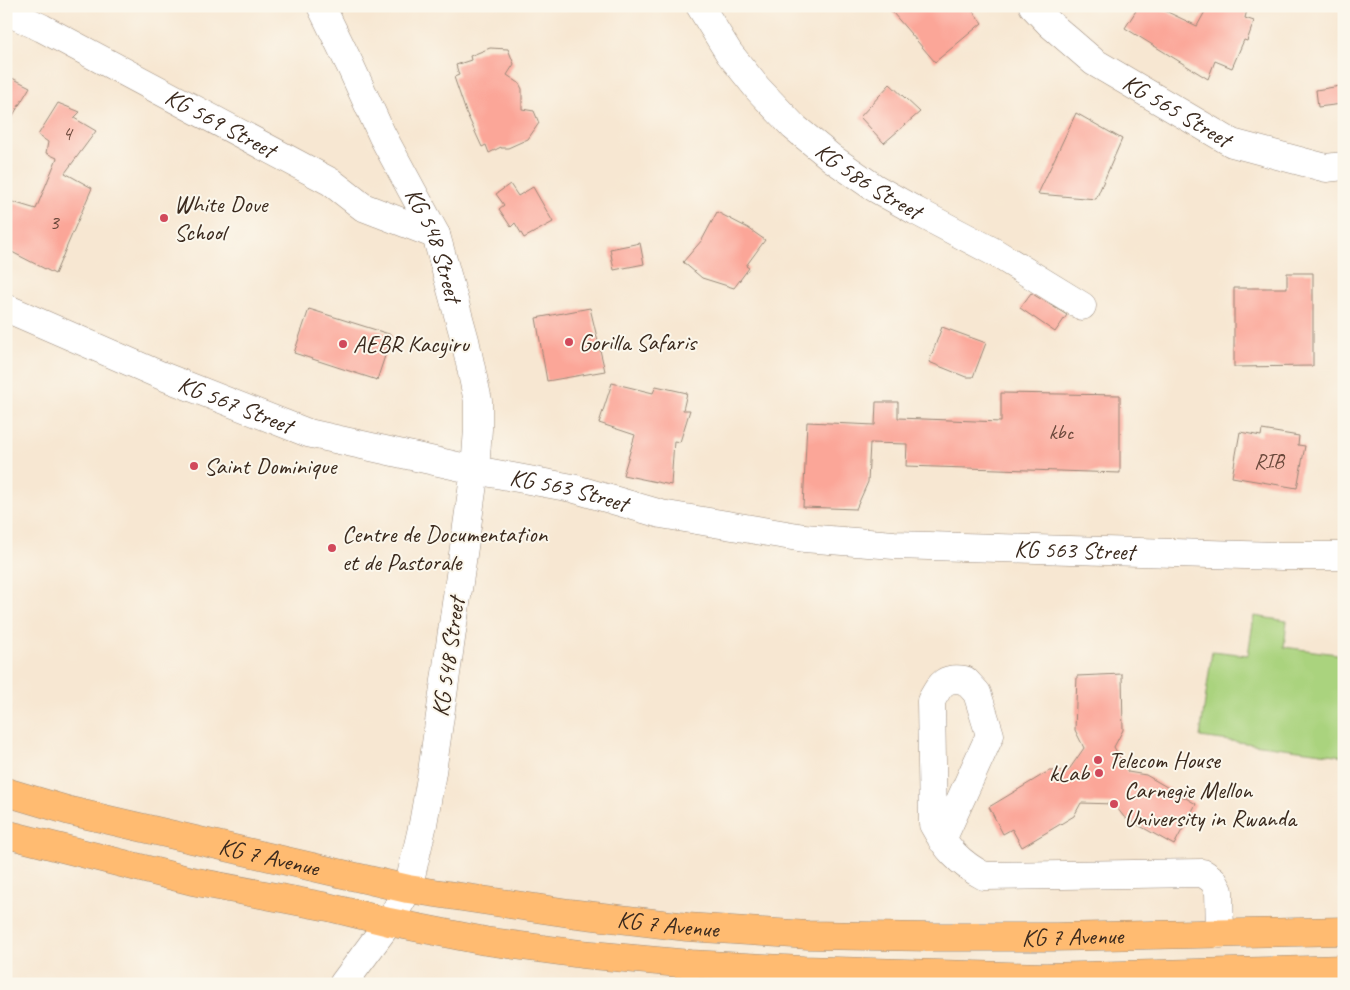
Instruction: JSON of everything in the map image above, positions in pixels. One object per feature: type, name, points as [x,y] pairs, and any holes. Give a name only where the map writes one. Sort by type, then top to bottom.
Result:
[{"type":"main road","name":"KG 7 Avenue","points":[[6,792],[70,811],[408,889],[568,913],[686,927],[798,934],[1045,937],[1344,931]]},
{"type":"main road","name":"KG 7 Avenue","points":[[6,834],[192,882],[328,907],[390,922],[485,941],[581,954],[690,964],[803,970],[1045,977],[1344,969]]},
{"type":"street","name":"KG 548 Street","points":[[320,6],[382,135],[436,235],[466,340],[478,401],[475,470],[432,772],[423,824],[408,889],[390,922],[343,984]]},
{"type":"street","name":"KG 586 Street","points":[[700,6],[729,53],[758,89],[794,127],[833,159],[875,188],[916,212],[994,252],[1082,306]]},
{"type":"street","name":"KG 565 Street","points":[[1033,6],[1050,24],[1094,62],[1232,143],[1326,168],[1344,166]]},
{"type":"street","name":"KG 569 Street","points":[[6,11],[42,28],[331,182],[363,207],[436,235]]},
{"type":"street","name":"KG 567 Street","points":[[6,308],[160,375],[308,433],[475,470]]},
{"type":"street","name":"KG 563 Street","points":[[475,470],[572,488],[661,514],[804,538],[894,545],[1282,556],[1344,556]]},
{"type":"street","points":[[942,840],[990,735],[977,693],[965,680],[952,678],[940,684],[931,700],[933,824],[942,840],[949,851],[970,869],[984,876],[1203,873],[1213,880],[1219,891],[1220,934]]},
{"type":"green space","points":[[1254,616],[1287,621],[1284,647],[1344,655],[1344,756],[1200,737],[1212,651],[1248,655]]},
{"type":"building","points":[[887,6],[969,6],[982,23],[935,62]]},
{"type":"building","points":[[1139,6],[1155,6],[1197,26],[1208,6],[1248,6],[1245,18],[1254,21],[1247,41],[1244,40],[1232,68],[1215,61],[1208,79],[1125,28]]},
{"type":"building","points":[[490,48],[508,49],[514,64],[507,75],[519,83],[522,89],[522,109],[534,111],[539,123],[528,139],[508,148],[501,147],[489,153],[486,145],[482,147],[466,112],[454,77],[459,75],[456,65],[471,60],[470,56]]},
{"type":"building","points":[[6,75],[30,87],[6,127]]},
{"type":"building","points":[[890,84],[920,112],[884,143],[860,117]]},
{"type":"building","points":[[1340,86],[1342,104],[1318,107],[1316,90]]},
{"type":"building","points":[[58,103],[80,112],[74,118],[96,131],[65,173],[92,188],[55,274],[6,249],[6,200],[36,209],[57,158],[46,153],[48,142],[38,135]]},
{"type":"building","points":[[1076,113],[1122,139],[1096,199],[1038,194]]},
{"type":"building","points":[[510,184],[518,196],[533,187],[553,222],[524,238],[515,223],[511,227],[499,209],[504,205],[496,194]]},
{"type":"building","points":[[717,212],[748,228],[765,240],[746,266],[749,268],[734,288],[702,278],[683,262],[702,240]]},
{"type":"building","points":[[640,243],[644,264],[614,270],[610,249]]},
{"type":"building","points":[[1287,273],[1313,273],[1313,366],[1234,367],[1234,288],[1287,288]]},
{"type":"building","points":[[1031,293],[1067,315],[1055,332],[1020,308]]},
{"type":"building","points":[[590,308],[605,371],[547,381],[536,318]]},
{"type":"building","name":"AEBR Kacyiru","points":[[309,309],[392,335],[377,380],[294,353]]},
{"type":"building","points":[[942,327],[986,343],[973,377],[966,377],[929,362]]},
{"type":"building","points":[[612,383],[653,393],[656,386],[687,393],[683,410],[690,410],[680,442],[674,441],[671,485],[623,475],[635,435],[599,423]]},
{"type":"building","points":[[1001,393],[1120,395],[1120,473],[906,466],[907,444],[870,443],[868,482],[856,509],[803,507],[807,422],[875,425],[876,402],[898,402],[898,418],[1001,422]]},
{"type":"building","points":[[1262,430],[1299,436],[1298,445],[1305,446],[1297,488],[1232,477],[1240,432],[1261,436]]},
{"type":"building","name":"Telecom House","points":[[1122,674],[1123,730],[1114,747],[1128,772],[1146,775],[1196,804],[1174,845],[1124,817],[1114,804],[1081,803],[1074,816],[1022,847],[1012,829],[1003,834],[989,807],[1049,771],[1068,771],[1084,748],[1075,730],[1077,676]]},
{"type":"place","name":"White Dove School","points":[[164,218]]},
{"type":"place","name":"Gorilla Safaris","points":[[569,342]]},
{"type":"place","name":"AEBR Kacyiru","points":[[343,344]]},
{"type":"place","name":"Saint Dominique","points":[[194,466]]},
{"type":"place","name":"Centre de Documentation et de Pastorale","points":[[332,548]]},
{"type":"place","name":"Telecom House","points":[[1098,760]]},
{"type":"place","name":"kLab","points":[[1099,773]]},
{"type":"place","name":"Carnegie Mellon University in Rwanda","points":[[1114,804]]}]
